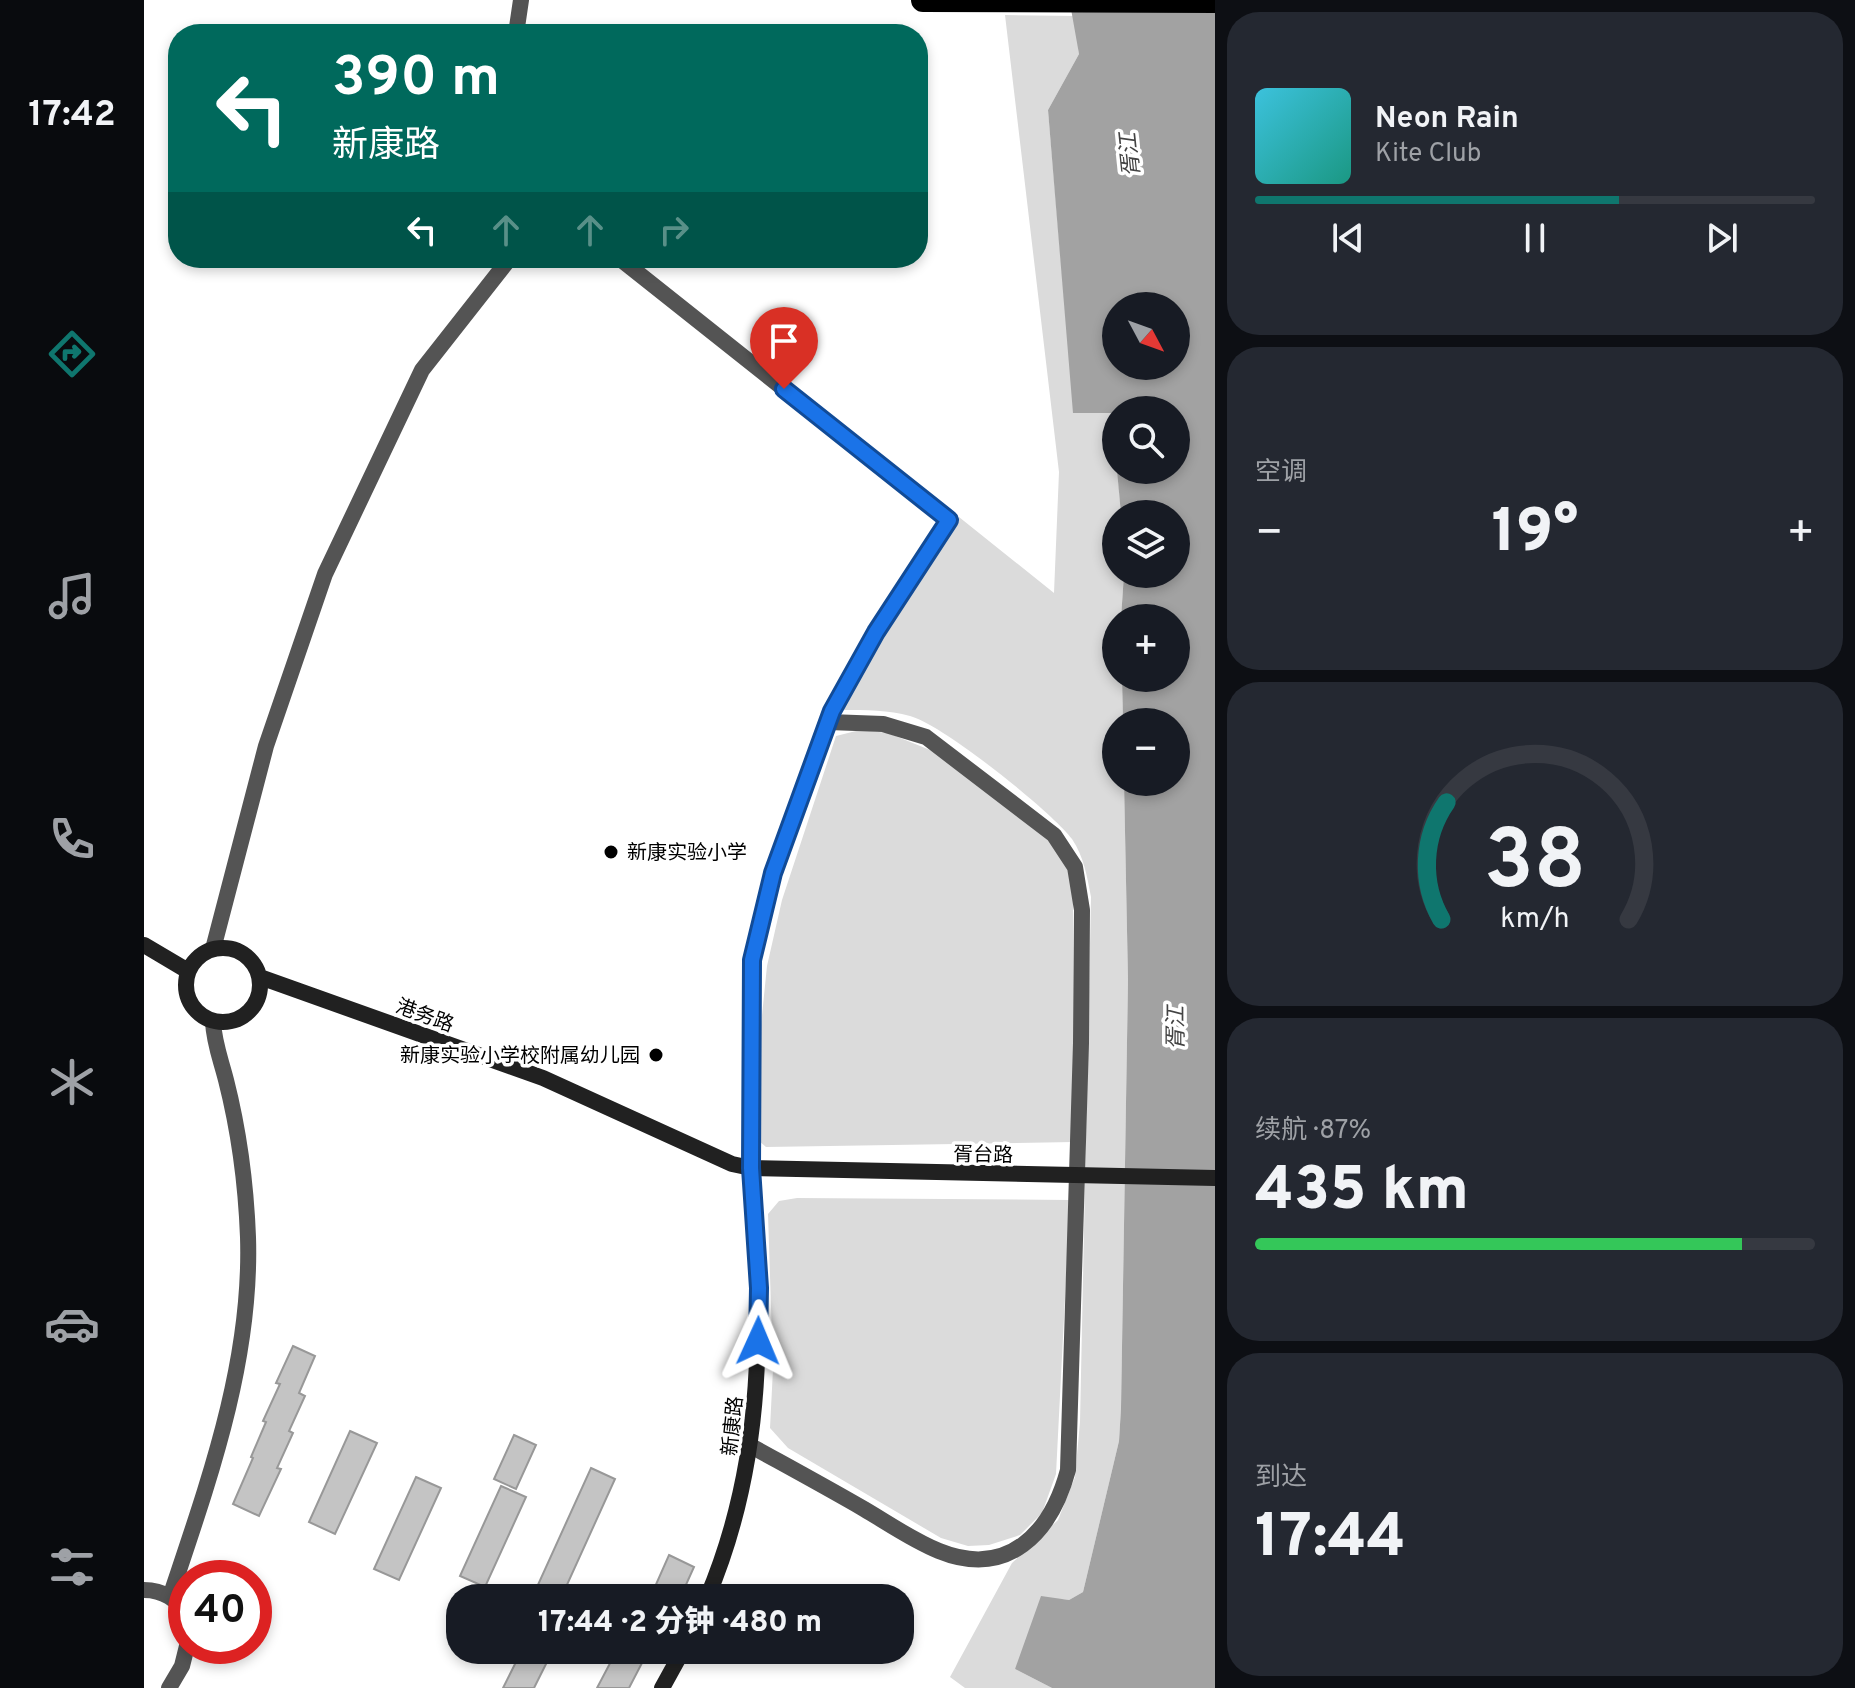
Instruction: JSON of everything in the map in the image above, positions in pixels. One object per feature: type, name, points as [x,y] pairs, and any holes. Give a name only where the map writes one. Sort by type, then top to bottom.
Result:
[{"type":"highway","points":[[923,0],[1015,3],[1215,1]]},
{"type":"street","points":[[517,24],[521,0]]},
{"type":"street","points":[[213,949],[266,746],[325,574],[422,370],[502,268]]},
{"type":"street","name":"新康路","points":[[632,268],[949,520],[876,632],[829,722],[773,873],[752,960],[751,1168],[759,1288],[751,1446],[739,1502],[712,1584]]},
{"type":"street","points":[[751,1446],[939,1551],[982,1560],[1003,1555],[1035,1537],[1055,1510],[1068,1470],[1081,1043],[1082,910],[1075,867],[1068,851],[1031,815],[926,737],[883,724],[829,722]]},
{"type":"street","points":[[144,945],[188,971]]},
{"type":"street","points":[[213,949],[237,950],[256,966],[260,977],[257,1002],[249,1013],[226,1023],[213,1022],[202,1016],[187,996],[188,971],[203,953],[213,949]]},
{"type":"street","name":"港务路","points":[[260,977],[543,1078],[732,1164],[751,1168]]},
{"type":"street","points":[[182,1560],[234,1393],[246,1319],[248,1237],[241,1160],[226,1080],[214,1043],[213,1022]]},
{"type":"street","name":"胥台路","points":[[751,1168],[1215,1178]]},
{"type":"street","points":[[144,1590],[158,1590],[168,1596]]},
{"type":"street","points":[[169,1688],[182,1664]]},
{"type":"street","points":[[662,1688],[675,1664]]},
{"type":"shaded area","points":[[1005,15],[1075,16],[1079,54],[1048,110],[1074,413],[1102,413],[1102,484],[1119,484],[1120,500],[1102,500],[1102,588],[1123,588],[1122,604],[1102,604],[1102,692],[1122,692],[1123,708],[1102,708],[1102,796],[1124,796],[1128,980],[1121,1408],[1119,1441],[1083,1592],[1069,1600],[1059,1599],[1015,1669],[1052,1688],[965,1688],[950,1677],[1012,1563],[1058,1520],[1075,1477],[1080,1422],[1091,897],[1082,860],[1072,839],[1020,790],[970,751],[910,716],[885,711],[843,710],[880,639],[959,517],[1054,593],[1059,472]]},
{"type":"shaded area","points":[[860,730],[888,733],[935,752],[1049,838],[1067,863],[1073,893],[1074,1142],[766,1147],[759,1141],[752,1114],[767,966],[782,900],[836,736]]},
{"type":"shaded area","points":[[797,1198],[1070,1200],[1056,1474],[1042,1513],[1020,1535],[989,1545],[968,1546],[941,1538],[788,1448],[770,1428],[773,1369],[768,1214],[779,1201]]},
{"type":"water","name":"胥江","points":[[1215,0],[1215,1688],[1052,1688],[1015,1669],[1041,1596],[1069,1600],[1083,1592],[1119,1441],[1128,980],[1124,796],[1190,796],[1190,708],[1123,708],[1122,692],[1190,692],[1190,604],[1122,604],[1123,588],[1190,588],[1190,500],[1120,500],[1118,484],[1190,484],[1190,396],[1102,396],[1102,413],[1073,413],[1048,110],[1079,54],[1071,9]]},
{"type":"building","points":[[293,1346],[315,1356],[299,1393],[305,1396],[289,1431],[293,1433],[277,1468],[281,1469],[259,1516],[233,1504],[280,1384],[276,1383]]},
{"type":"building","points":[[350,1431],[377,1443],[335,1534],[309,1522]]},
{"type":"building","points":[[514,1435],[536,1445],[516,1489],[494,1479]]},
{"type":"building","points":[[591,1468],[615,1479],[567,1584],[538,1584]]},
{"type":"building","points":[[416,1477],[441,1488],[399,1580],[374,1569]]},
{"type":"building","points":[[501,1486],[526,1497],[486,1584],[460,1576]]},
{"type":"building","points":[[669,1555],[694,1567],[686,1584],[656,1584]]},
{"type":"building","points":[[515,1664],[546,1664],[534,1688],[503,1688]]},
{"type":"building","points":[[610,1664],[641,1664],[629,1688],[597,1688]]},
{"type":"place","name":"新康实验小学","points":[[611,852]]},
{"type":"place","name":"新康实验小学校附属幼儿园","points":[[656,1055]]},
{"type":"route","points":[[758,1341],[759,1288],[751,1168],[752,960],[773,873],[832,711],[876,632],[949,520],[784,389]]}]
